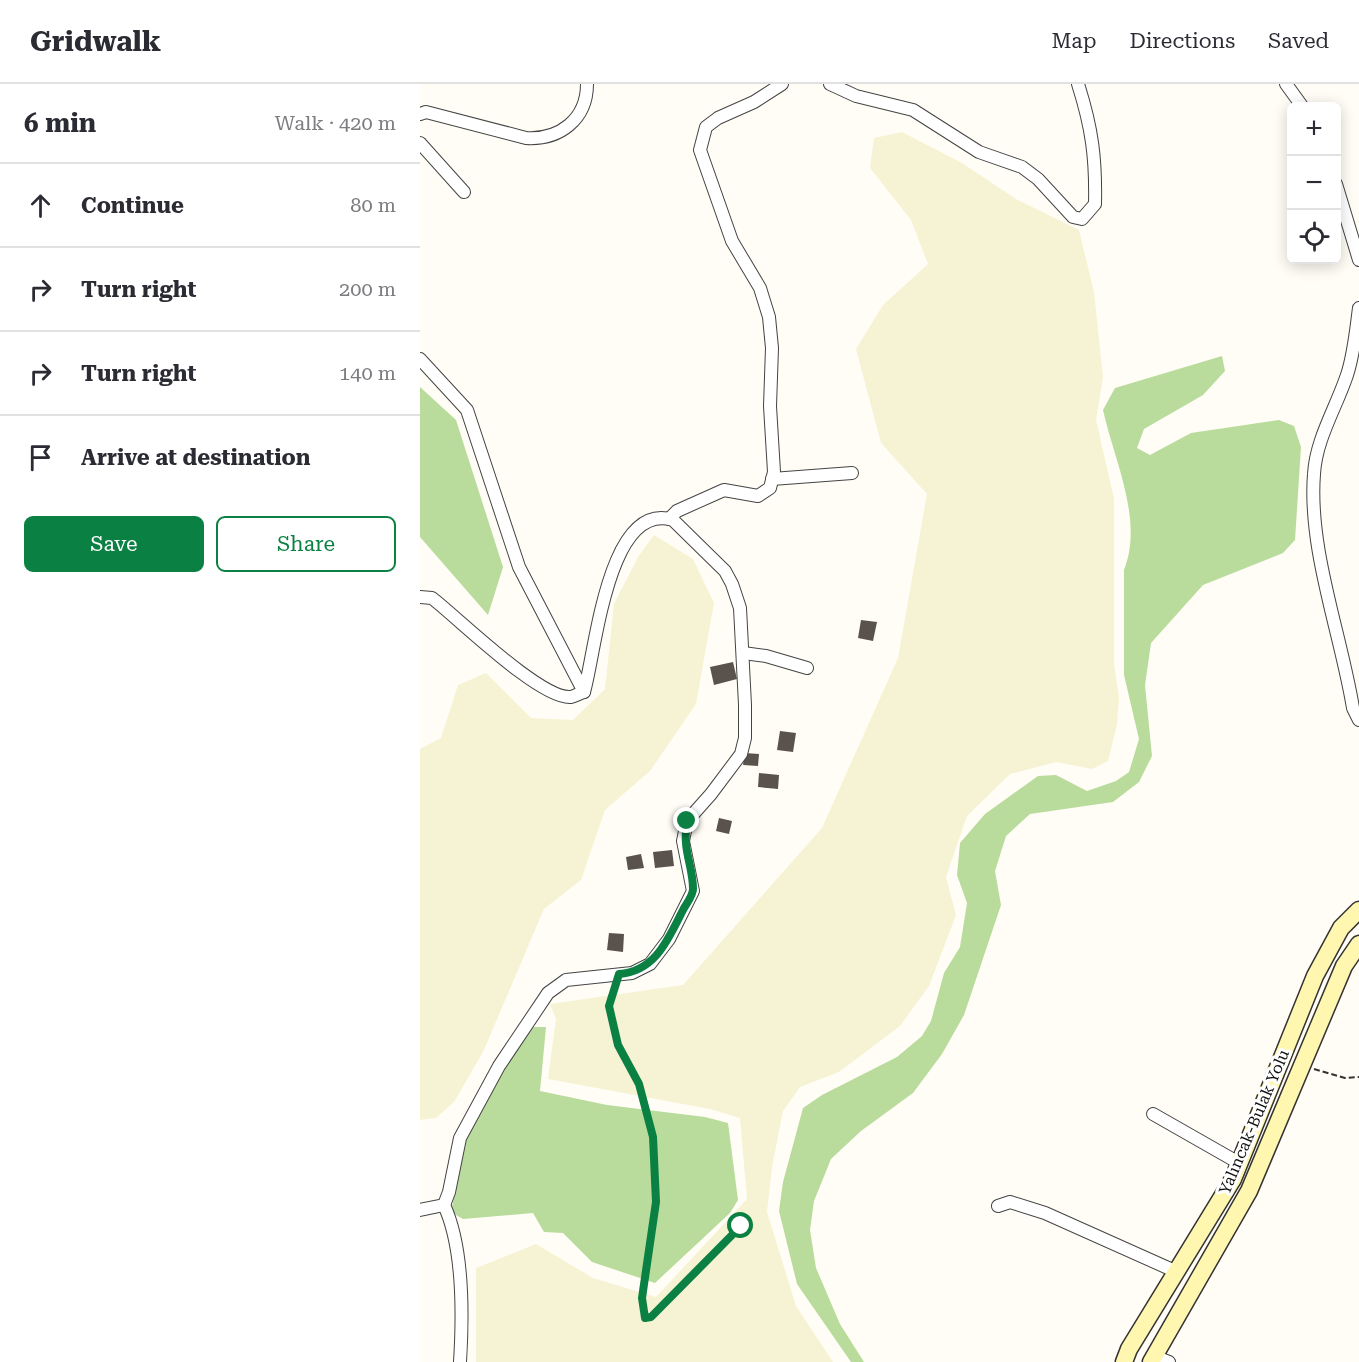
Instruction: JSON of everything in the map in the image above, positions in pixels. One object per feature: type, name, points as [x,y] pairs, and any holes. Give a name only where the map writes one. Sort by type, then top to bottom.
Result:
[{"type":"main road","name":"Yalıncak-Bulak Yolu","points":[[1124,1362],[1129,1349],[1233,1179],[1315,976],[1341,928],[1359,910]]},
{"type":"main road","name":"Yalıncak-Bulak Yolu","points":[[1158,1360],[1249,1191],[1344,966],[1359,944]]},
{"type":"street","points":[[420,114],[426,112],[526,138],[542,139],[562,133],[581,113],[587,95],[587,84]]},
{"type":"street","points":[[669,519],[678,511],[724,490],[758,496],[770,488],[772,479],[772,348],[769,317],[760,288],[732,241],[699,150],[706,128],[718,118],[754,102],[782,84]]},
{"type":"street","points":[[830,84],[856,96],[913,111],[979,152],[1022,167],[1038,179],[1073,217],[1082,219],[1095,204],[1096,166],[1090,122],[1078,84]]},
{"type":"street","points":[[1286,84],[1299,102]]},
{"type":"street","points":[[420,143],[464,192]]},
{"type":"street","points":[[1341,201],[1359,260]]},
{"type":"street","points":[[1359,308],[1347,375],[1323,431],[1314,474],[1315,510],[1323,566],[1353,708],[1359,720]]},
{"type":"street","points":[[420,359],[467,410],[519,567],[584,692]]},
{"type":"street","points":[[772,479],[852,473]]},
{"type":"street","points":[[460,1362],[462,1334],[457,1245],[453,1223],[444,1205],[449,1192],[460,1138],[500,1066],[548,993],[566,980],[632,973],[650,964],[669,939],[693,891],[684,841],[687,821],[741,754],[745,738],[740,608],[732,584],[725,571],[669,519],[654,518],[639,526],[623,544],[609,580],[584,692]]},
{"type":"street","points":[[420,597],[432,598],[501,657],[549,691],[569,697],[584,692]]},
{"type":"street","points":[[743,653],[766,656],[807,668]]},
{"type":"street","points":[[1152,1114],[1239,1163]]},
{"type":"street","points":[[998,1206],[1010,1202],[1045,1213],[1177,1272]]},
{"type":"street","points":[[420,1210],[444,1205]]},
{"type":"path","points":[[619,974],[609,1006],[618,1045],[639,1084],[653,1137],[656,1202],[642,1298],[645,1318],[651,1317],[741,1226]]},
{"type":"path","points":[[1302,1067],[1345,1078],[1359,1077]]},
{"type":"shaded area","points":[[902,132],[962,163],[1016,199],[1079,230],[1094,292],[1103,377],[1096,420],[1114,499],[1114,665],[1119,697],[1117,725],[1108,761],[1092,769],[1056,762],[1010,774],[967,816],[946,877],[956,915],[929,986],[900,1026],[839,1072],[800,1087],[783,1111],[772,1167],[767,1212],[796,1306],[833,1362],[476,1362],[476,1268],[536,1244],[593,1278],[656,1297],[747,1199],[740,1118],[710,1109],[548,1079],[556,1019],[550,1004],[683,985],[822,828],[898,658],[927,494],[881,443],[856,349],[883,305],[928,264],[911,220],[870,168],[874,138]]},
{"type":"shaded area","points":[[654,535],[693,559],[714,603],[696,704],[650,771],[605,810],[581,880],[544,909],[483,1052],[454,1102],[436,1118],[420,1120],[420,749],[441,738],[458,685],[486,673],[531,718],[573,720],[605,689],[614,604],[638,557]]},
{"type":"green space","points":[[1222,356],[1225,371],[1203,395],[1144,429],[1137,448],[1150,455],[1191,433],[1279,420],[1294,426],[1301,447],[1295,540],[1283,553],[1203,585],[1151,643],[1145,685],[1152,756],[1139,782],[1113,802],[1030,814],[1006,836],[995,871],[1001,905],[964,1015],[942,1054],[913,1093],[861,1131],[831,1159],[814,1201],[810,1230],[816,1268],[840,1324],[864,1362],[851,1362],[797,1284],[779,1211],[783,1182],[803,1108],[822,1095],[897,1057],[922,1036],[931,1021],[944,973],[960,947],[967,903],[957,875],[960,843],[985,814],[1038,776],[1056,775],[1087,791],[1116,781],[1129,772],[1139,739],[1124,675],[1124,570],[1131,531],[1125,490],[1103,410],[1115,388]]},
{"type":"green space","points":[[420,387],[456,420],[503,567],[488,615],[420,537]]},
{"type":"green space","points":[[531,1027],[546,1027],[540,1091],[607,1105],[705,1117],[728,1123],[738,1200],[730,1213],[655,1283],[592,1262],[563,1233],[544,1232],[533,1213],[463,1219],[451,1212],[465,1141],[479,1112]]},
{"type":"building","points":[[861,620],[877,622],[873,641],[858,638]]},
{"type":"building","points":[[733,662],[737,679],[714,685],[710,667]]},
{"type":"building","points":[[780,731],[796,733],[793,752],[777,750]]},
{"type":"building","points":[[745,753],[759,754],[758,766],[743,765]]},
{"type":"building","points":[[759,773],[779,775],[778,789],[758,787]]},
{"type":"building","points":[[719,818],[732,821],[729,834],[716,831]]},
{"type":"building","points":[[672,850],[674,866],[655,868],[653,852]]},
{"type":"building","points":[[641,854],[644,868],[628,870],[626,857]]},
{"type":"building","points":[[609,933],[624,934],[623,952],[607,950]]},
{"type":"route","points":[[687,821],[684,841],[693,891],[669,939],[650,964],[632,973],[619,974],[609,1006],[618,1045],[639,1084],[653,1137],[656,1202],[642,1298],[645,1318],[651,1317],[741,1226]]}]
